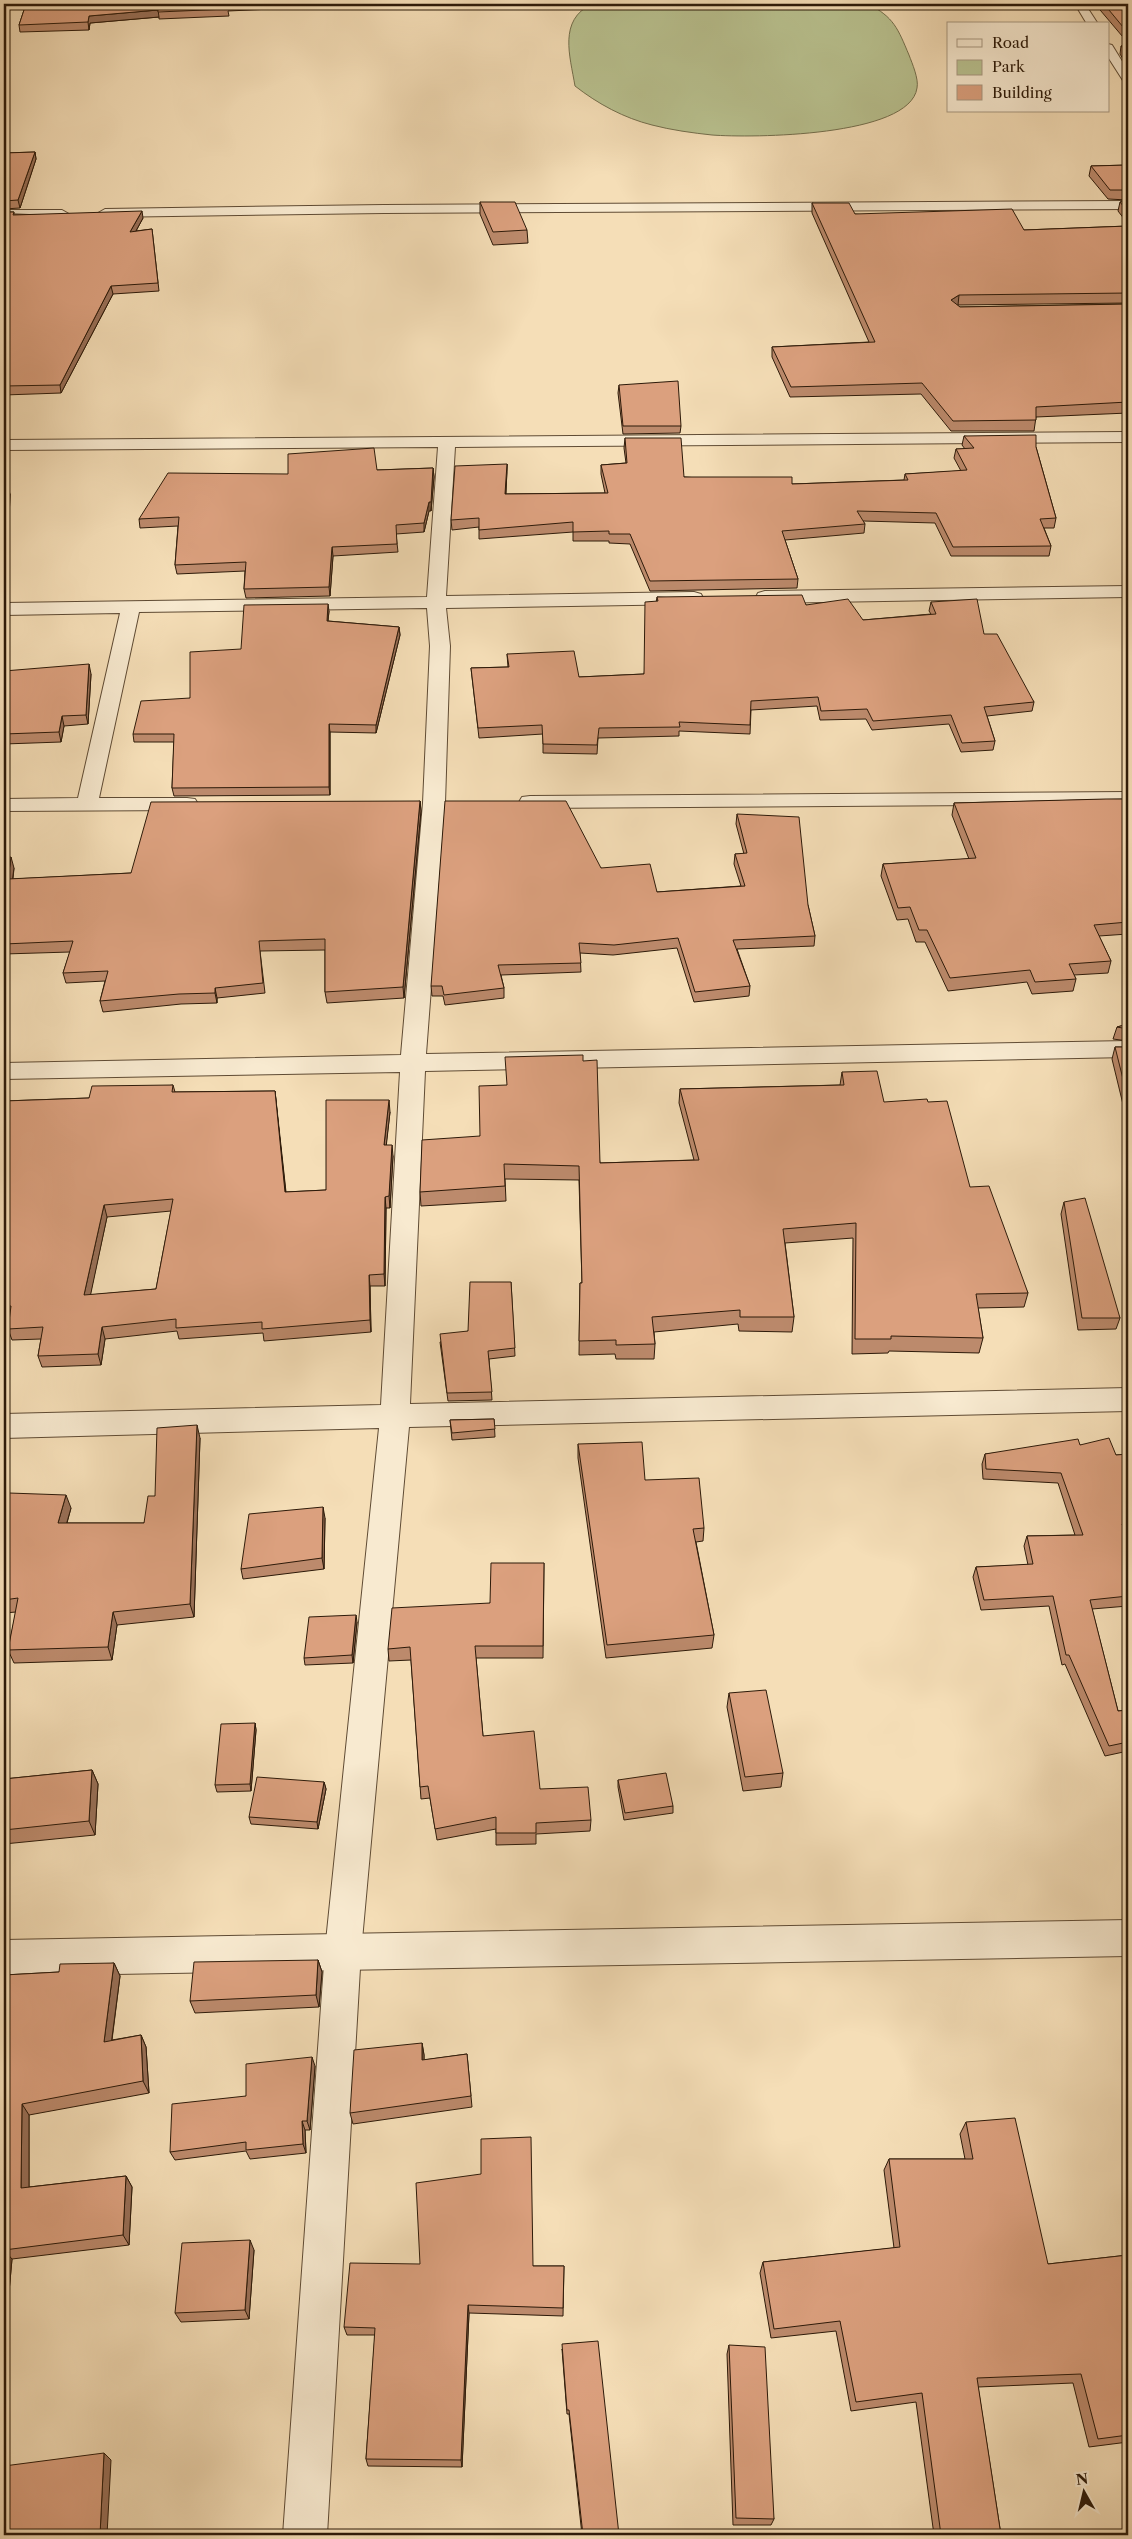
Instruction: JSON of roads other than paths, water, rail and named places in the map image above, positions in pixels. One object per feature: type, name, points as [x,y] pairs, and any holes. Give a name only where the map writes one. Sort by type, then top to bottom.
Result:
[{"type":"street","points":[[1080,4],[1092,22]]},
{"type":"street","points":[[1110,41],[1128,80]]},
{"type":"street","points":[[92,213],[384,209],[1128,205]]},
{"type":"street","points":[[4,214],[72,213]]},
{"type":"street","points":[[4,445],[1128,437]]},
{"type":"street","points":[[305,2535],[343,1951],[395,1416],[413,1063],[434,803],[440,646],[436,603],[447,443]]},
{"type":"street","points":[[743,598],[1128,591]]},
{"type":"street","points":[[4,608],[713,598]]},
{"type":"street","points":[[87,805],[131,607]]},
{"type":"street","points":[[514,803],[1128,798]]},
{"type":"street","points":[[4,805],[206,804]]},
{"type":"street","points":[[4,1071],[1128,1049]]},
{"type":"street","points":[[4,1426],[913,1403],[1128,1400]]},
{"type":"street","points":[[4,1958],[1128,1938]]}]
